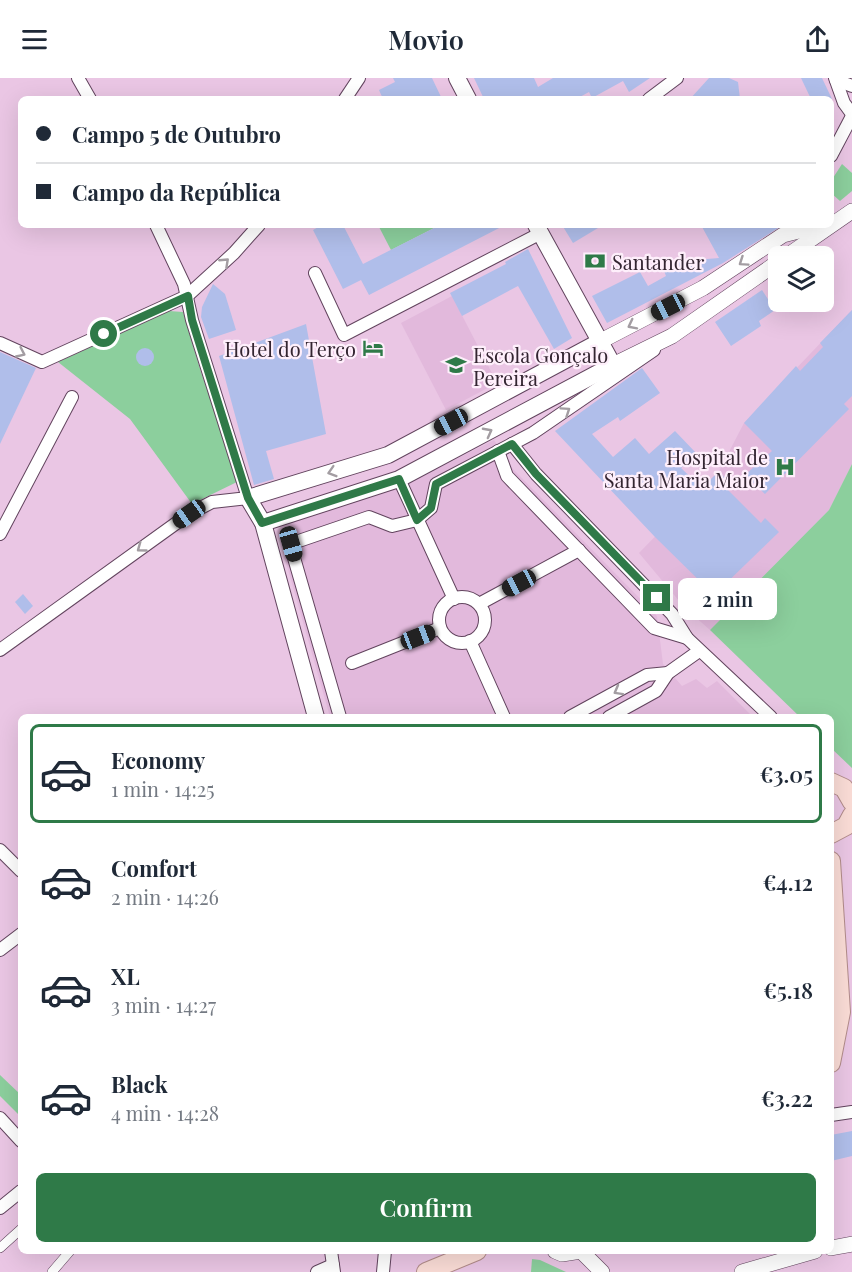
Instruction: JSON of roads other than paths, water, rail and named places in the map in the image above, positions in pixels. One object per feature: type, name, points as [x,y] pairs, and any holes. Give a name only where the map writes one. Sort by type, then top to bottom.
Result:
[{"type":"main road","points":[[457,78],[466,96]]},
{"type":"main road","points":[[262,523],[398,479],[613,365],[539,229]]},
{"type":"main road","points":[[315,714],[262,523],[248,498],[380,458],[599,342]]},
{"type":"main road","points":[[397,450],[405,460],[398,479]]},
{"type":"main road","points":[[380,458],[381,471],[398,479]]},
{"type":"main road","points":[[834,833],[842,829],[851,819]]},
{"type":"main road","points":[[834,950],[835,979],[841,1012],[834,1048]]},
{"type":"main road","points":[[426,1272],[470,1254]]},
{"type":"street","points":[[78,78],[88,96]]},
{"type":"street","points":[[347,96],[359,78]]},
{"type":"street","points":[[653,96],[677,78]]},
{"type":"street","points":[[836,79],[852,86]]},
{"type":"street","points":[[834,151],[851,122],[836,79]]},
{"type":"street","points":[[1,649],[189,514],[212,502],[248,498],[192,320],[188,296],[157,228]]},
{"type":"street","points":[[0,343],[42,362],[188,296],[234,253],[256,228]]},
{"type":"street","points":[[801,246],[826,228]]},
{"type":"street","points":[[315,273],[344,335],[539,229]]},
{"type":"street","points":[[599,342],[703,288],[787,230]]},
{"type":"street","points":[[339,714],[291,544],[369,517],[392,526],[417,520],[431,508],[436,484],[512,444],[605,385],[768,269]]},
{"type":"street","points":[[703,288],[710,295],[715,307]]},
{"type":"street","points":[[685,298],[690,309],[700,318]]},
{"type":"street","points":[[605,385],[613,365],[672,336]]},
{"type":"street","points":[[0,534],[72,397]]},
{"type":"street","points":[[512,444],[536,474],[672,614],[687,638],[699,651],[768,714]]},
{"type":"street","points":[[498,451],[507,476],[654,628],[687,638]]},
{"type":"street","points":[[398,479],[454,599]]},
{"type":"street","points":[[479,604],[579,550]]},
{"type":"street","points":[[454,599],[471,599],[479,604],[485,621],[478,637],[470,641],[453,641],[441,628],[441,611],[454,599]]},
{"type":"street","points":[[352,663],[441,628]]},
{"type":"street","points":[[470,641],[503,714]]},
{"type":"street","points":[[614,714],[656,691],[668,673],[699,651]]},
{"type":"street","points":[[592,712],[647,675],[668,673]]},
{"type":"street","points":[[0,850],[18,869]]},
{"type":"street","points":[[0,950],[18,936]]},
{"type":"street","points":[[834,1115],[852,1112]]},
{"type":"street","points":[[0,1118],[18,1138]]},
{"type":"street","points":[[0,1208],[18,1193]]},
{"type":"street","points":[[0,1248],[18,1232]]},
{"type":"street","points":[[834,1247],[852,1244]]},
{"type":"street","points":[[52,1272],[67,1254]]},
{"type":"street","points":[[317,1272],[333,1269],[331,1254]]},
{"type":"street","points":[[384,1272],[385,1254]]},
{"type":"street","points":[[584,1254],[602,1272]]},
{"type":"street","points":[[742,1272],[804,1254]]},
{"type":"place","name":"Santander","points":[[595,261]]},
{"type":"place","name":"Hotel do Terço","points":[[373,348]]},
{"type":"place","name":"Escola Gonçalo Pereira","points":[[456,365]]},
{"type":"place","name":"Hospital de Santa Maria Maior","points":[[785,467]]}]
